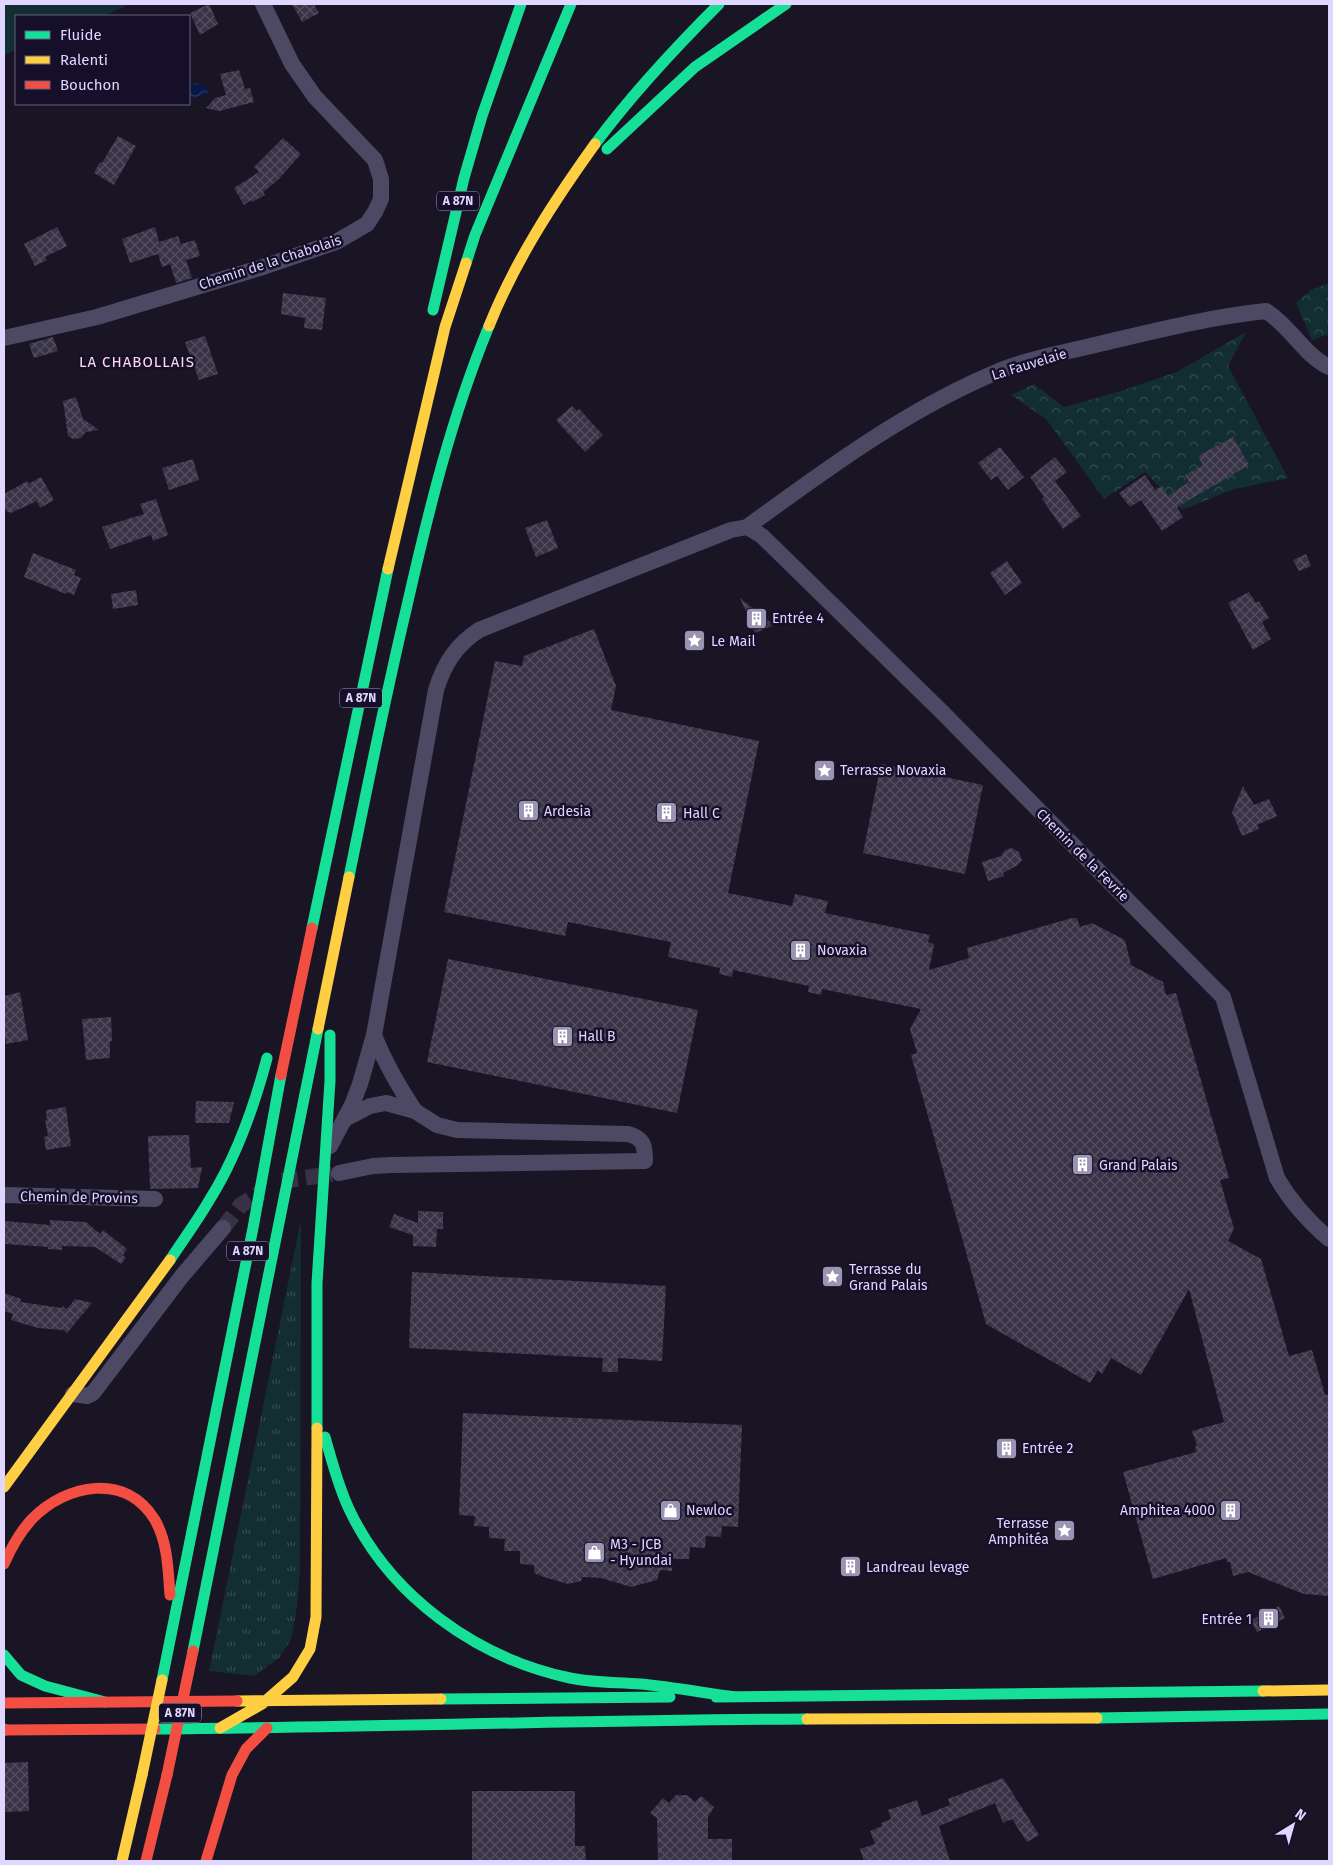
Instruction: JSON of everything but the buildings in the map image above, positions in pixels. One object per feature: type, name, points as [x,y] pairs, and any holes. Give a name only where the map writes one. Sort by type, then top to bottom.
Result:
[{"type":"main road","name":"A 87N","points":[[430,326],[464,178],[482,116],[521,4]]},
{"type":"main road","points":[[426,402],[447,319],[475,235],[571,4]]},
{"type":"main road","name":"A 87N","points":[[146,1861],[167,1775],[388,692],[425,525],[454,419],[473,364],[504,294],[523,256],[562,191],[626,102],[668,54],[719,4]]},
{"type":"main road","points":[[562,191],[695,67],[786,4]]},
{"type":"main road","name":"A 87N","points":[[122,1861],[142,1775],[253,1228],[286,1046],[324,878],[378,611],[426,402],[422,383]]},
{"type":"main road","points":[[291,972],[324,878]]},
{"type":"main road","points":[[220,1728],[268,1700],[293,1676],[310,1649],[316,1617],[317,1284],[330,1081],[330,971]]},
{"type":"main road","points":[[4,1487],[158,1278],[211,1198],[237,1146],[256,1101],[269,1050]]},
{"type":"main road","points":[[316,1407],[347,1507],[391,1574],[415,1599],[442,1620],[469,1638],[503,1656],[537,1670],[589,1681],[640,1684],[735,1697]]},
{"type":"main road","points":[[4,1564],[22,1531],[59,1496],[85,1488],[100,1487],[122,1491],[141,1503],[155,1520],[163,1538],[167,1559],[173,1624]]},
{"type":"main road","points":[[4,1655],[21,1675],[45,1686],[105,1702]]},
{"type":"main road","points":[[4,1703],[1329,1690]]},
{"type":"main road","points":[[4,1730],[267,1728],[616,1720],[1058,1718],[1329,1714]]},
{"type":"main road","points":[[206,1861],[232,1776],[246,1750],[267,1728]]},
{"type":"street","name":"Chemin de la Chabolais","points":[[4,338],[97,317],[263,267],[336,242],[367,224],[381,199],[381,179],[375,160],[315,97],[292,64],[263,4]]},
{"type":"street","name":"La Fauvelaie","points":[[747,527],[888,428],[928,405],[1004,369],[1035,359],[1172,327],[1266,311],[1279,319],[1320,362],[1329,367]]},
{"type":"street","points":[[324,1157],[345,1119],[360,1084],[374,1035],[436,690],[441,674],[452,654],[467,638],[479,630],[731,530],[747,527]]},
{"type":"street","name":"Chemin de la Fevrie","points":[[747,527],[762,536],[941,710],[1223,996],[1277,1178],[1304,1217],[1329,1240]]},
{"type":"street","points":[[374,1035],[392,1075],[415,1111]]},
{"type":"street","points":[[339,1174],[373,1166],[391,1165],[645,1161],[645,1145],[640,1138],[628,1134],[457,1130],[436,1125],[415,1111],[393,1104],[378,1103],[345,1119]]},
{"type":"street","name":"Chemin de Provins","points":[[4,1195],[155,1199]]},
{"type":"street","points":[[73,1394],[87,1396],[94,1393],[182,1276],[223,1228]]},
{"type":"green space","points":[[4,4],[130,4],[106,15],[15,15],[15,50],[4,55]]},
{"type":"green space","points":[[1329,283],[1329,334],[1312,340],[1296,303],[1311,290]]},
{"type":"green space","points":[[1246,332],[1228,366],[1288,478],[1234,489],[1182,510],[1145,472],[1104,499],[1046,419],[1011,395],[1034,384],[1064,407],[1121,391],[1177,372]]},
{"type":"green space","points":[[301,1220],[300,1570],[297,1607],[291,1640],[279,1658],[254,1676],[209,1671]]},
{"type":"water","points":[[198,83],[207,87],[208,93],[190,99],[190,85]]},
{"type":"tunnel","points":[[282,1181],[332,1174]]},
{"type":"tunnel","points":[[223,1228],[241,1205],[261,1192]]},
{"type":"traffic: fast","points":[[433,310],[464,178],[482,116],[521,4]]},
{"type":"traffic: fast","points":[[466,263],[475,235],[571,4]]},
{"type":"traffic: fast","points":[[595,144],[654,72],[719,4]]},
{"type":"traffic: fast","points":[[607,149],[695,67],[786,4]]},
{"type":"traffic: fast","points":[[349,877],[376,743],[414,574],[441,466],[463,396],[489,326]]},
{"type":"traffic: fast","points":[[312,928],[388,569]]},
{"type":"traffic: fast","points":[[193,1651],[318,1029]]},
{"type":"traffic: fast","points":[[317,1428],[317,1283],[330,1081],[330,1035]]},
{"type":"traffic: fast","points":[[170,1260],[220,1183],[250,1113],[267,1058]]},
{"type":"traffic: fast","points":[[162,1680],[253,1228],[281,1075]]},
{"type":"traffic: fast","points":[[325,1437],[345,1500],[366,1540],[388,1569],[412,1595],[440,1619],[470,1639],[535,1669],[579,1680],[653,1685],[735,1697]]},
{"type":"traffic: fast","points":[[4,1655],[21,1675],[45,1686],[105,1702]]},
{"type":"traffic: fast","points":[[716,1697],[1263,1691]]},
{"type":"traffic: fast","points":[[441,1699],[670,1697]]},
{"type":"traffic: fast","points":[[1097,1718],[1329,1714]]},
{"type":"traffic: fast","points":[[155,1729],[807,1719]]},
{"type":"traffic: slow","points":[[489,326],[499,302],[536,232],[595,144]]},
{"type":"traffic: slow","points":[[388,569],[445,327],[466,263]]},
{"type":"traffic: slow","points":[[318,1029],[349,877]]},
{"type":"traffic: slow","points":[[4,1487],[170,1260]]},
{"type":"traffic: slow","points":[[220,1728],[262,1704],[293,1677],[310,1649],[316,1617],[317,1428]]},
{"type":"traffic: slow","points":[[142,1775],[162,1680]]},
{"type":"traffic: slow","points":[[1263,1691],[1329,1690]]},
{"type":"traffic: slow","points":[[237,1701],[441,1699]]},
{"type":"traffic: slow","points":[[807,1719],[1097,1718]]},
{"type":"traffic: slow","points":[[122,1861],[142,1775]]},
{"type":"traffic: jam","points":[[281,1075],[312,928]]},
{"type":"traffic: jam","points":[[4,1564],[24,1529],[46,1507],[78,1491],[95,1488],[112,1489],[128,1495],[143,1505],[155,1520],[165,1547],[170,1595]]},
{"type":"traffic: jam","points":[[167,1775],[193,1651]]},
{"type":"traffic: jam","points":[[4,1703],[237,1701]]},
{"type":"traffic: jam","points":[[206,1861],[232,1775],[246,1749],[267,1728]]},
{"type":"traffic: jam","points":[[4,1730],[155,1729]]},
{"type":"traffic: jam","points":[[146,1861],[167,1775]]},
{"type":"place","name":"Entrée 4","points":[[756,618]]},
{"type":"place","name":"Le Mail","points":[[695,641]]},
{"type":"place","name":"Terrasse Novaxia","points":[[824,770]]},
{"type":"place","name":"Ardesia","points":[[528,811]]},
{"type":"place","name":"Hall C","points":[[667,813]]},
{"type":"place","name":"Novaxia","points":[[801,950]]},
{"type":"place","name":"Hall B","points":[[562,1036]]},
{"type":"place","name":"Grand Palais","points":[[1083,1165]]},
{"type":"place","name":"Terrasse du Grand Palais","points":[[833,1277]]},
{"type":"place","name":"Entrée 2","points":[[1006,1448]]},
{"type":"place","name":"Newloc","points":[[670,1510]]},
{"type":"place","name":"Amphitea 4000","points":[[1231,1510]]},
{"type":"place","name":"Terrasse Amphitéa","points":[[1065,1531]]},
{"type":"place","name":"M3 - JCB - Hyundai","points":[[594,1552]]},
{"type":"place","name":"Landreau levage","points":[[850,1567]]},
{"type":"place","name":"Entrée 1","points":[[1268,1619]]},
{"type":"district","name":"LA CHABOLLAIS","points":[[137,362]]}]
